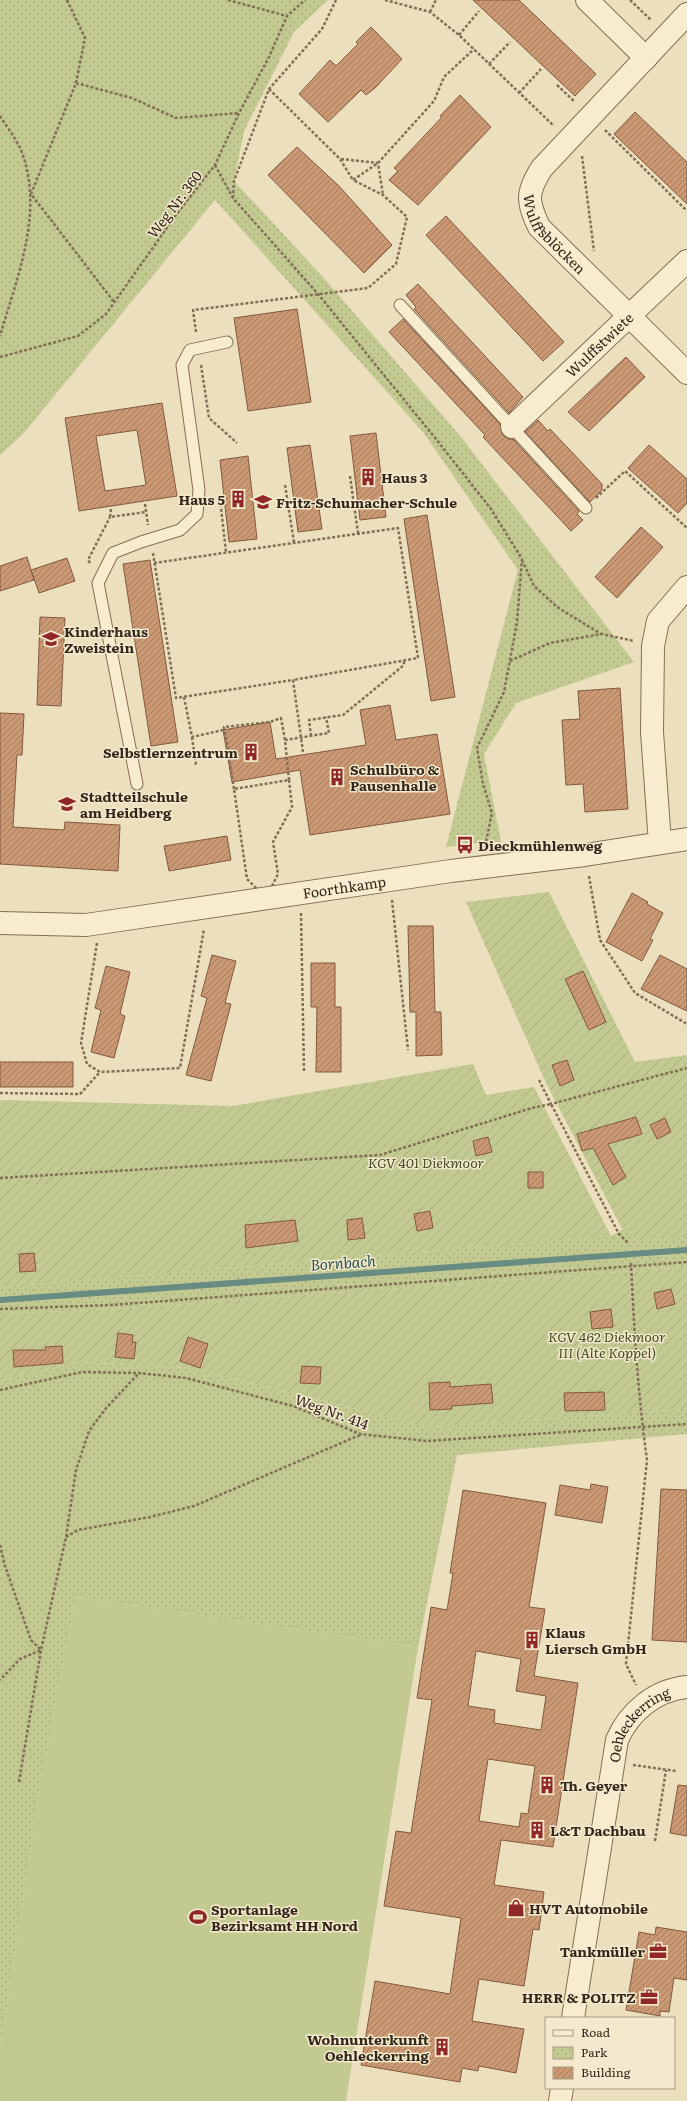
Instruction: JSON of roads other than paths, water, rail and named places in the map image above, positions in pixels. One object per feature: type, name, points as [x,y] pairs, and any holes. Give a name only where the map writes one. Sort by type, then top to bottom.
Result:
[{"type":"street","points":[[587,0],[646,58]]},
{"type":"street","name":"Wulffsblöcken","points":[[687,14],[542,168],[532,184],[530,206],[539,227],[598,287],[687,373]]},
{"type":"street","name":"Wulffstwiete","points":[[512,427],[687,261]]},
{"type":"street","points":[[660,843],[652,732],[653,646],[658,621],[687,587]]},
{"type":"street","name":"Foorthkamp","points":[[0,923],[86,925],[390,880],[585,855],[687,839]]},
{"type":"street","name":"Oehleckerring","points":[[573,2017],[617,1740],[623,1727],[644,1704],[667,1691],[687,1687]]},
{"type":"street","points":[[560,2101],[562,2089]]},
{"type":"lane","points":[[400,305],[586,508]]},
{"type":"lane","points":[[137,784],[98,583],[113,553],[150,538],[180,530],[197,514],[199,490],[182,365],[190,350],[227,342]]},
{"type":"waterway","name":"Bornbach","points":[[0,1300],[687,1250]]},
{"type":"place","name":"Haus 3","points":[[368,477]]},
{"type":"place","name":"Haus 5","points":[[238,499]]},
{"type":"place","name":"Fritz-Schumacher-Schule","points":[[263,502]]},
{"type":"place","name":"Kinderhaus Zweistein","points":[[51,639]]},
{"type":"place","name":"Selbstlernzentrum","points":[[251,752]]},
{"type":"place","name":"Schulbüro & Pausenhalle","points":[[337,777]]},
{"type":"place","name":"Stadtteilschule am Heidberg","points":[[67,804]]},
{"type":"place","name":"Dieckmühlenweg","points":[[465,845]]},
{"type":"place","name":"Klaus Liersch GmbH","points":[[532,1640]]},
{"type":"place","name":"Th. Geyer","points":[[547,1785]]},
{"type":"place","name":"L&T Dachbau","points":[[537,1830]]},
{"type":"place","name":"HVT Automobile","points":[[516,1908]]},
{"type":"place","name":"Sportanlage Bezirksamt HH Nord","points":[[198,1917]]},
{"type":"place","name":"Tankmüller","points":[[658,1951]]},
{"type":"place","name":"HERR & POLITZ","points":[[649,1997]]},
{"type":"place","name":"Wohnunterkunft Oehleckerring","points":[[442,2047]]},
{"type":"park label","name":"KGV 401 Diekmoor","points":[[426,1162]]},
{"type":"park label","name":"KGV 462 Diekmoor III (Alte Koppel)","points":[[607,1344]]}]
